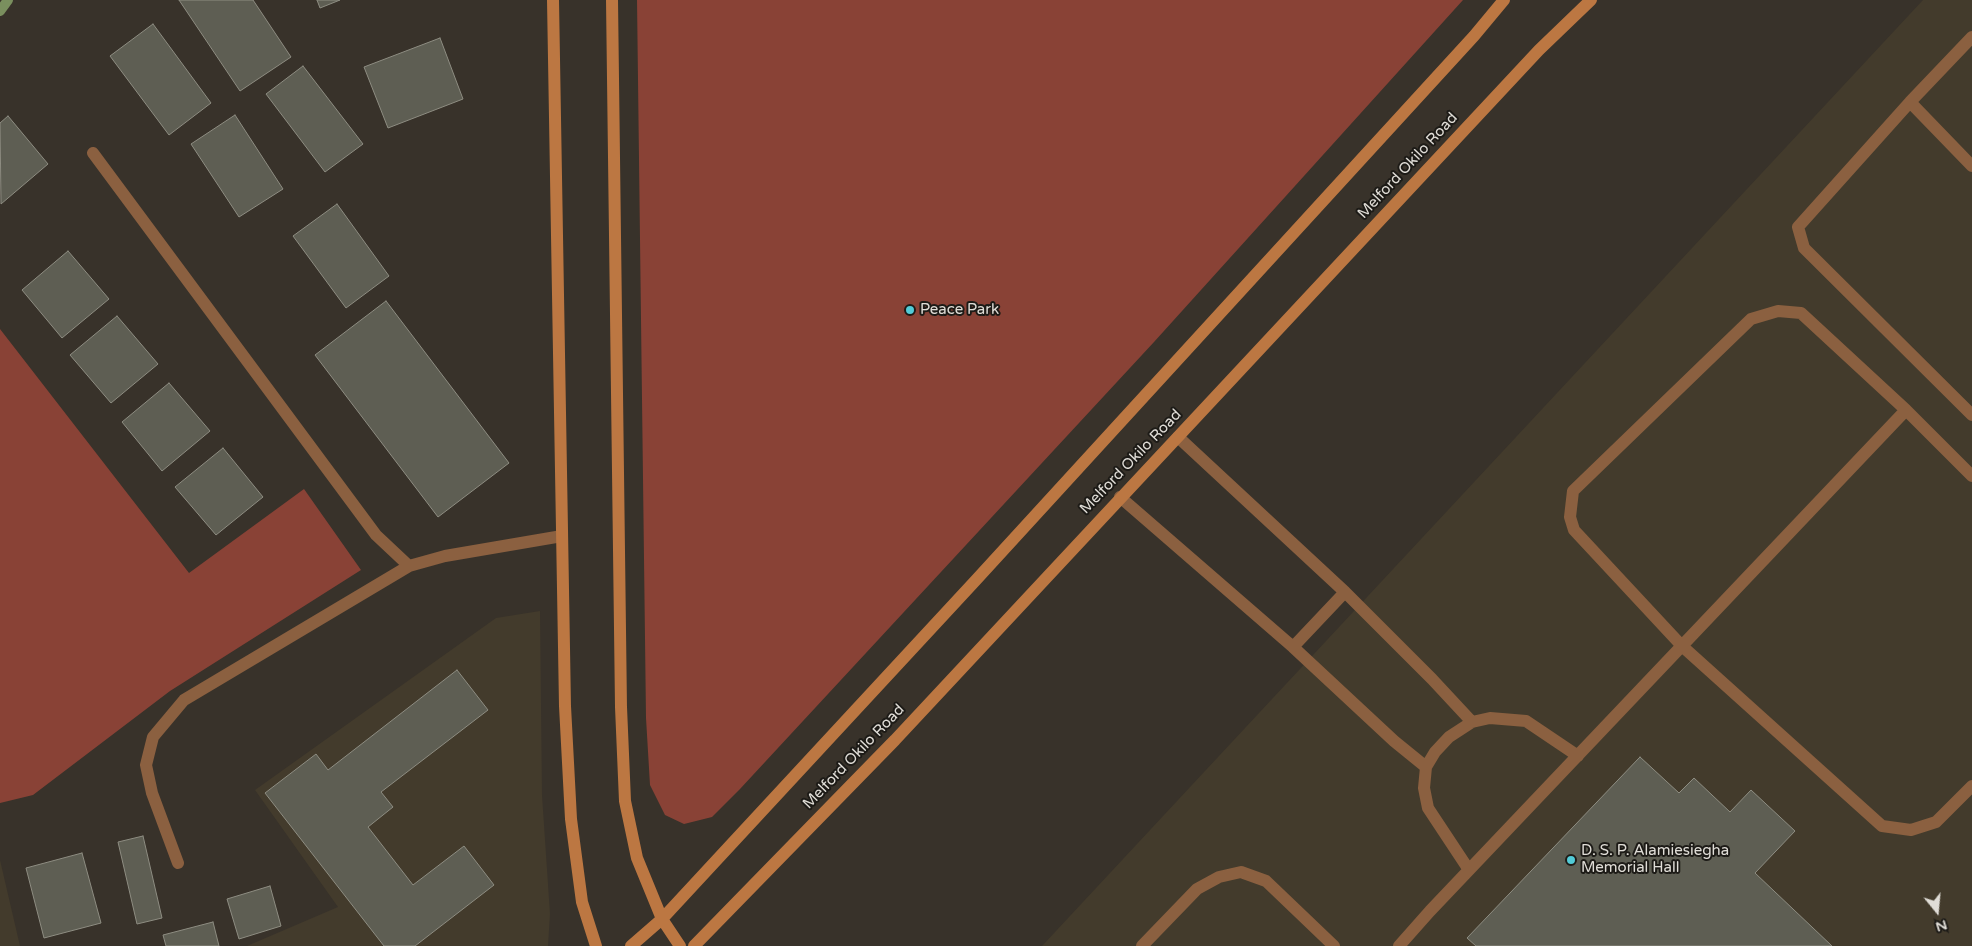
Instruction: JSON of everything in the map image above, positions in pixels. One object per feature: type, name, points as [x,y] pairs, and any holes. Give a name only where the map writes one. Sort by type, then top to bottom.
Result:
[{"type":"main road","points":[[552,0],[565,706],[571,819],[582,902],[596,946]]},
{"type":"main road","points":[[612,0],[625,801],[637,858],[662,919],[680,946]]},
{"type":"main road","name":"Melford Okilo Road","points":[[631,946],[662,919],[969,587],[1474,36],[1504,0]]},
{"type":"main road","name":"Melford Okilo Road","points":[[694,946],[894,740],[1539,50],[1591,0]]},
{"type":"lane","points":[[1972,36],[1798,227],[1804,248],[1972,415]]},
{"type":"lane","points":[[1910,102],[1972,166]]},
{"type":"lane","points":[[93,153],[376,535],[409,566]]},
{"type":"lane","points":[[1972,476],[1906,410],[1801,312],[1778,311],[1751,319],[1573,491],[1570,517],[1574,530],[1682,646],[1882,826],[1911,830],[1936,822],[1972,786]]},
{"type":"lane","points":[[1398,946],[1906,410]]},
{"type":"lane","points":[[1178,436],[1345,592],[1472,722]]},
{"type":"lane","points":[[1120,497],[1293,647],[1394,741],[1426,767]]},
{"type":"lane","points":[[178,863],[152,793],[146,765],[153,737],[184,700],[409,566],[445,556],[562,536]]},
{"type":"lane","points":[[1293,647],[1345,592]]},
{"type":"lane","points":[[1468,870],[1428,808],[1424,788],[1426,767],[1435,752],[1448,737],[1472,722],[1490,718],[1526,721],[1578,756]]},
{"type":"lane","points":[[1142,946],[1197,889],[1219,877],[1241,872],[1266,881],[1334,946]]},
{"type":"shaded area","points":[[637,0],[1463,0],[1154,342],[740,789],[712,817],[684,824],[665,815],[650,785],[646,718]]},
{"type":"shaded area","points":[[1923,0],[1972,0],[1972,946],[1042,946]]},
{"type":"shaded area","points":[[0,329],[189,573],[304,489],[361,570],[170,691],[33,795],[0,803]]},
{"type":"shaded area","points":[[540,611],[542,795],[550,914],[548,946],[247,946],[338,907],[255,790],[496,618]]},
{"type":"shaded area","points":[[0,860],[20,946],[0,946]]},
{"type":"building","points":[[179,0],[253,0],[291,57],[240,91]]},
{"type":"building","points":[[317,0],[340,0],[320,8]]},
{"type":"building","points":[[153,24],[211,103],[169,135],[110,56]]},
{"type":"building","points":[[440,38],[463,99],[388,128],[364,67]]},
{"type":"building","points":[[303,66],[363,144],[325,172],[266,94]]},
{"type":"building","points":[[235,115],[283,189],[239,217],[191,144]]},
{"type":"building","points":[[8,116],[48,164],[1,204],[0,123]]},
{"type":"building","points":[[337,204],[389,276],[346,308],[293,236]]},
{"type":"building","points":[[68,251],[109,299],[62,338],[22,290]]},
{"type":"building","points":[[386,301],[509,463],[438,517],[315,355]]},
{"type":"building","points":[[117,316],[158,364],[111,403],[70,355]]},
{"type":"building","points":[[169,383],[210,431],[162,471],[122,422]]},
{"type":"building","points":[[223,448],[263,497],[216,535],[175,487]]},
{"type":"building","points":[[457,670],[488,710],[381,792],[393,807],[368,827],[413,885],[464,846],[494,885],[415,946],[384,946],[265,793],[316,754],[328,770]]},
{"type":"building","points":[[1640,757],[1679,793],[1694,778],[1730,812],[1751,790],[1795,831],[1755,873],[1832,946],[1476,946],[1467,938]]},
{"type":"building","points":[[143,836],[162,918],[137,924],[118,842]]},
{"type":"building","points":[[82,853],[101,923],[44,938],[26,868]]},
{"type":"building","points":[[270,886],[281,926],[239,939],[227,899]]},
{"type":"building","points":[[213,922],[219,946],[166,946],[163,935]]},
{"type":"waterway","points":[[0,11],[8,0]]},
{"type":"place","name":"Peace Park","points":[[910,310]]},
{"type":"place","name":"D. S. P. Alamiesiegha Memorial Hall","points":[[1571,860]]}]
